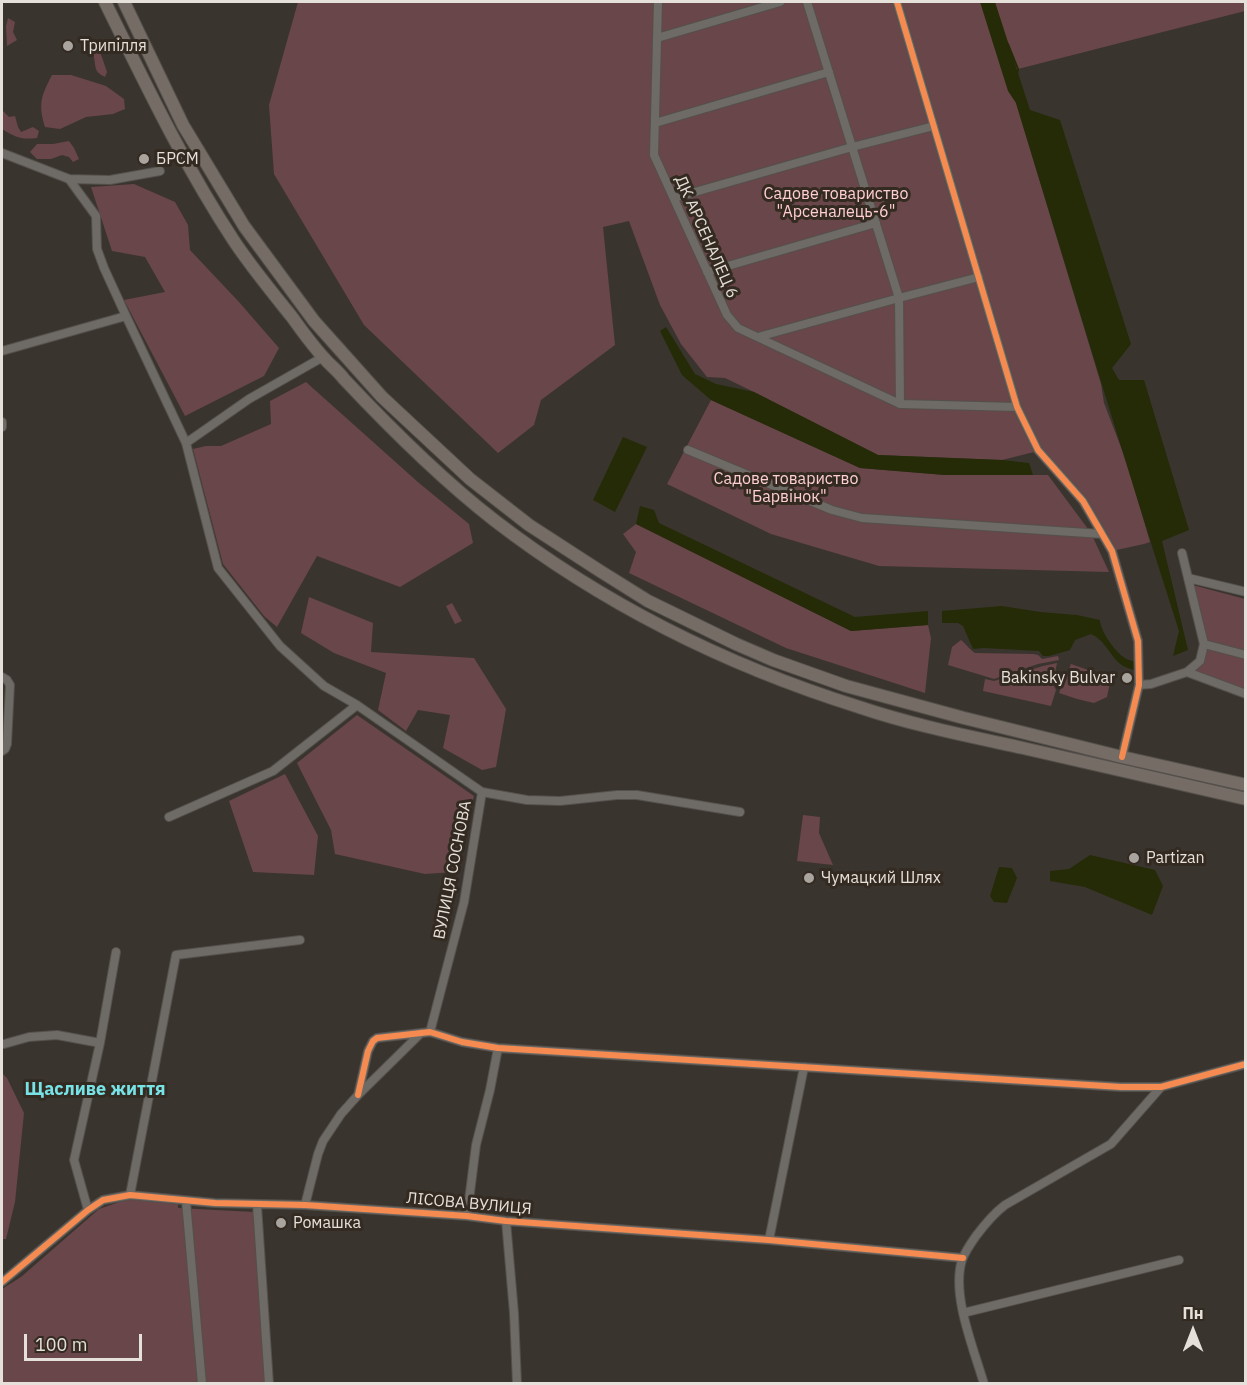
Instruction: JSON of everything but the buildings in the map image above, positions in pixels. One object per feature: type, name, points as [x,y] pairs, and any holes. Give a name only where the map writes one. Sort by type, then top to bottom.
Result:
[{"type":"main road","points":[[105,2],[177,146],[234,242],[262,280],[323,357],[380,418],[426,462],[525,543],[615,600],[674,633],[731,661],[795,685],[861,708],[924,726],[1245,798]]},
{"type":"main road","points":[[124,2],[183,125],[244,226],[314,321],[382,397],[470,480],[529,525],[600,572],[648,600],[773,660],[846,686],[902,702],[1245,785]]},
{"type":"street","name":"ДК АРСЕНАЛЕЦ 6","points":[[658,2],[654,155],[727,315],[738,328],[900,404],[1017,407]]},
{"type":"street","points":[[657,38],[780,2]]},
{"type":"street","points":[[807,2],[899,298],[900,404]]},
{"type":"street","points":[[897,2],[1017,407],[1038,450],[1083,501],[1112,551],[1138,641],[1139,685],[1122,757]]},
{"type":"street","points":[[655,123],[829,72]]},
{"type":"street","points":[[674,198],[934,126]]},
{"type":"street","points":[[2,153],[69,179],[110,180],[160,171]]},
{"type":"street","points":[[69,179],[96,216],[97,249],[104,268],[186,443],[218,568],[280,646],[324,686],[357,705],[482,792]]},
{"type":"street","points":[[707,272],[876,223]]},
{"type":"street","points":[[758,337],[979,277]]},
{"type":"street","points":[[2,351],[126,316]]},
{"type":"street","points":[[186,443],[249,399],[323,357]]},
{"type":"street","points":[[2,422],[2,427]]},
{"type":"street","points":[[688,450],[832,510],[862,518],[1102,534]]},
{"type":"street","points":[[1139,685],[1151,684],[1187,672],[1200,661],[1204,644],[1182,553]]},
{"type":"street","points":[[1188,578],[1245,592]]},
{"type":"street","points":[[1204,644],[1245,655]]},
{"type":"street","points":[[1187,672],[1245,694]]},
{"type":"street","points":[[2,677],[10,685],[7,744],[2,751]]},
{"type":"street","points":[[169,818],[273,771],[357,705]]},
{"type":"street","name":"ВУЛИЦЯ СОСНОВА","points":[[426,1032],[464,902],[482,792],[527,800],[560,801],[637,795],[740,812]]},
{"type":"street","points":[[130,1195],[177,951],[300,940]]},
{"type":"street","points":[[88,1210],[74,1160],[100,1043],[116,952]]},
{"type":"street","points":[[305,1205],[323,1141],[341,1114],[417,1036],[426,1032]]},
{"type":"street","points":[[358,1095],[368,1051],[373,1041],[386,1036],[426,1032],[462,1042],[498,1048],[1121,1087],[1161,1087],[1245,1064]]},
{"type":"street","points":[[4,1044],[29,1037],[57,1035],[100,1043]]},
{"type":"street","points":[[467,1216],[476,1145],[498,1048]]},
{"type":"street","points":[[769,1240],[804,1066]]},
{"type":"street","points":[[984,1383],[961,1305],[958,1277],[963,1258],[974,1238],[993,1214],[1005,1205],[1111,1144],[1161,1087]]},
{"type":"street","name":"ЛІСОВА ВУЛИЦЯ","points":[[2,1282],[88,1210],[103,1200],[130,1195],[186,1201],[305,1205],[467,1216],[963,1258]]},
{"type":"street","points":[[186,1201],[202,1383]]},
{"type":"street","points":[[257,1205],[269,1383]]},
{"type":"street","points":[[506,1221],[517,1383]]},
{"type":"street","points":[[963,1313],[1179,1260]]},
{"type":"green space","name":"Садове товариство \"Арсеналець-6\"","points":[[298,2],[1245,2],[1245,11],[1018,69],[1016,103],[1101,384],[1104,403],[1127,463],[1150,542],[1112,551],[1083,501],[1038,451],[1002,460],[878,455],[725,378],[707,377],[681,344],[660,305],[629,221],[603,227],[615,345],[541,400],[534,425],[498,453],[364,325],[274,174],[269,105]]},
{"type":"green space","points":[[8,18],[15,22],[13,32],[17,40],[7,46],[6,26]]},
{"type":"green space","points":[[91,40],[101,55],[107,72],[105,77],[97,70],[93,54],[86,45]]},
{"type":"green space","points":[[52,75],[71,75],[106,86],[124,99],[125,109],[113,114],[86,117],[60,129],[45,127],[42,100]]},
{"type":"green space","points":[[2,110],[9,117],[15,116],[21,132],[33,127],[39,131],[37,138],[18,137],[2,129]]},
{"type":"green space","points":[[69,141],[79,159],[73,162],[69,157],[62,155],[51,159],[37,159],[30,152],[37,144]]},
{"type":"green space","points":[[134,184],[175,202],[188,225],[190,250],[279,348],[264,376],[185,416],[124,300],[165,292],[145,257],[112,251],[91,187]]},
{"type":"green space","points":[[306,382],[419,483],[469,524],[473,543],[400,587],[317,556],[277,627],[264,616],[223,564],[193,449],[221,446],[271,424],[270,401]]},
{"type":"green space","name":"Садове товариство \"Барвінок\"","points":[[711,400],[860,468],[945,475],[1048,475],[1091,533],[1109,572],[879,566],[771,534],[667,484]]},
{"type":"green space","points":[[636,524],[851,631],[928,625],[931,638],[925,693],[786,648],[629,573],[636,552],[623,534]]},
{"type":"green space","points":[[1189,584],[1245,599],[1245,696],[1194,675],[1204,644]]},
{"type":"green space","points":[[309,597],[373,623],[371,652],[474,658],[506,709],[496,767],[482,770],[443,748],[450,715],[418,710],[406,731],[378,710],[386,673],[334,653],[301,633]]},
{"type":"green space","points":[[452,603],[462,621],[455,624],[446,606]]},
{"type":"green space","points":[[961,640],[975,653],[1033,654],[1042,659],[1058,656],[1059,660],[1038,664],[994,679],[948,665],[952,647]]},
{"type":"green space","points":[[1057,663],[1053,684],[1056,690],[1051,706],[983,691],[985,679],[994,681]]},
{"type":"green space","points":[[1071,664],[1111,678],[1107,697],[1094,703],[1059,693]]},
{"type":"green space","points":[[357,715],[474,796],[454,872],[425,874],[335,854],[331,830],[297,763]]},
{"type":"green space","points":[[285,774],[318,836],[314,875],[253,872],[229,801]]},
{"type":"green space","points":[[803,815],[820,817],[819,833],[833,865],[797,861]]},
{"type":"green space","points":[[2,1073],[7,1078],[24,1113],[15,1202],[6,1239],[2,1239]]},
{"type":"green space","points":[[128,1199],[178,1203],[178,1208],[254,1212],[267,1383],[2,1384],[2,1289],[21,1277],[99,1209]]},
{"type":"shaded area","points":[[980,2],[995,2],[1030,110],[1060,120],[1131,344],[1112,368],[1119,380],[1144,380],[1189,530],[1162,541],[1188,650],[1173,656],[1179,631],[1016,103],[1008,91]]},
{"type":"shaded area","points":[[666,327],[695,374],[716,384],[754,392],[878,455],[1029,463],[1033,475],[945,475],[860,468],[711,400],[682,375],[660,331]]},
{"type":"shaded area","points":[[623,437],[647,447],[615,512],[593,500]]},
{"type":"shaded area","points":[[640,506],[654,510],[659,523],[855,617],[928,611],[928,625],[851,631],[636,524]]},
{"type":"shaded area","points":[[1002,606],[1100,620],[1113,647],[1121,655],[1134,662],[1134,670],[1120,664],[1102,642],[1091,634],[1075,640],[1070,650],[1043,656],[1039,651],[973,649],[963,626],[958,623],[942,623],[942,611]]},
{"type":"shaded area","points":[[1090,855],[1155,870],[1163,886],[1152,915],[1085,887],[1050,881],[1050,871],[1069,869]]},
{"type":"shaded area","points":[[999,867],[1012,868],[1017,878],[1007,903],[994,902],[990,896]]},
{"type":"waterway","points":[[1008,44],[1018,69],[1017,75]]},
{"type":"cycle path","points":[[897,2],[1017,407],[1038,450],[1083,501],[1112,551],[1138,641],[1139,685],[1122,757]]},
{"type":"cycle path","points":[[358,1095],[368,1051],[373,1041],[377,1038],[430,1032],[462,1042],[498,1048],[1121,1087],[1161,1087],[1246,1064]]},
{"type":"cycle path","points":[[2,1282],[88,1210],[103,1200],[130,1195],[215,1203],[305,1205],[467,1216],[963,1258]]},
{"type":"place","name":"Трипілля","points":[[68,46]]},
{"type":"place","name":"БРСМ","points":[[144,159]]},
{"type":"place","name":"Bakinsky Bulvar","points":[[1127,678]]},
{"type":"place","name":"Partizan","points":[[1134,858]]},
{"type":"place","name":"Чумацкий Шлях","points":[[809,878]]},
{"type":"place","name":"Ромашка","points":[[281,1223]]},
{"type":"district","name":"Щасливе життя","points":[[95,1090]]}]
